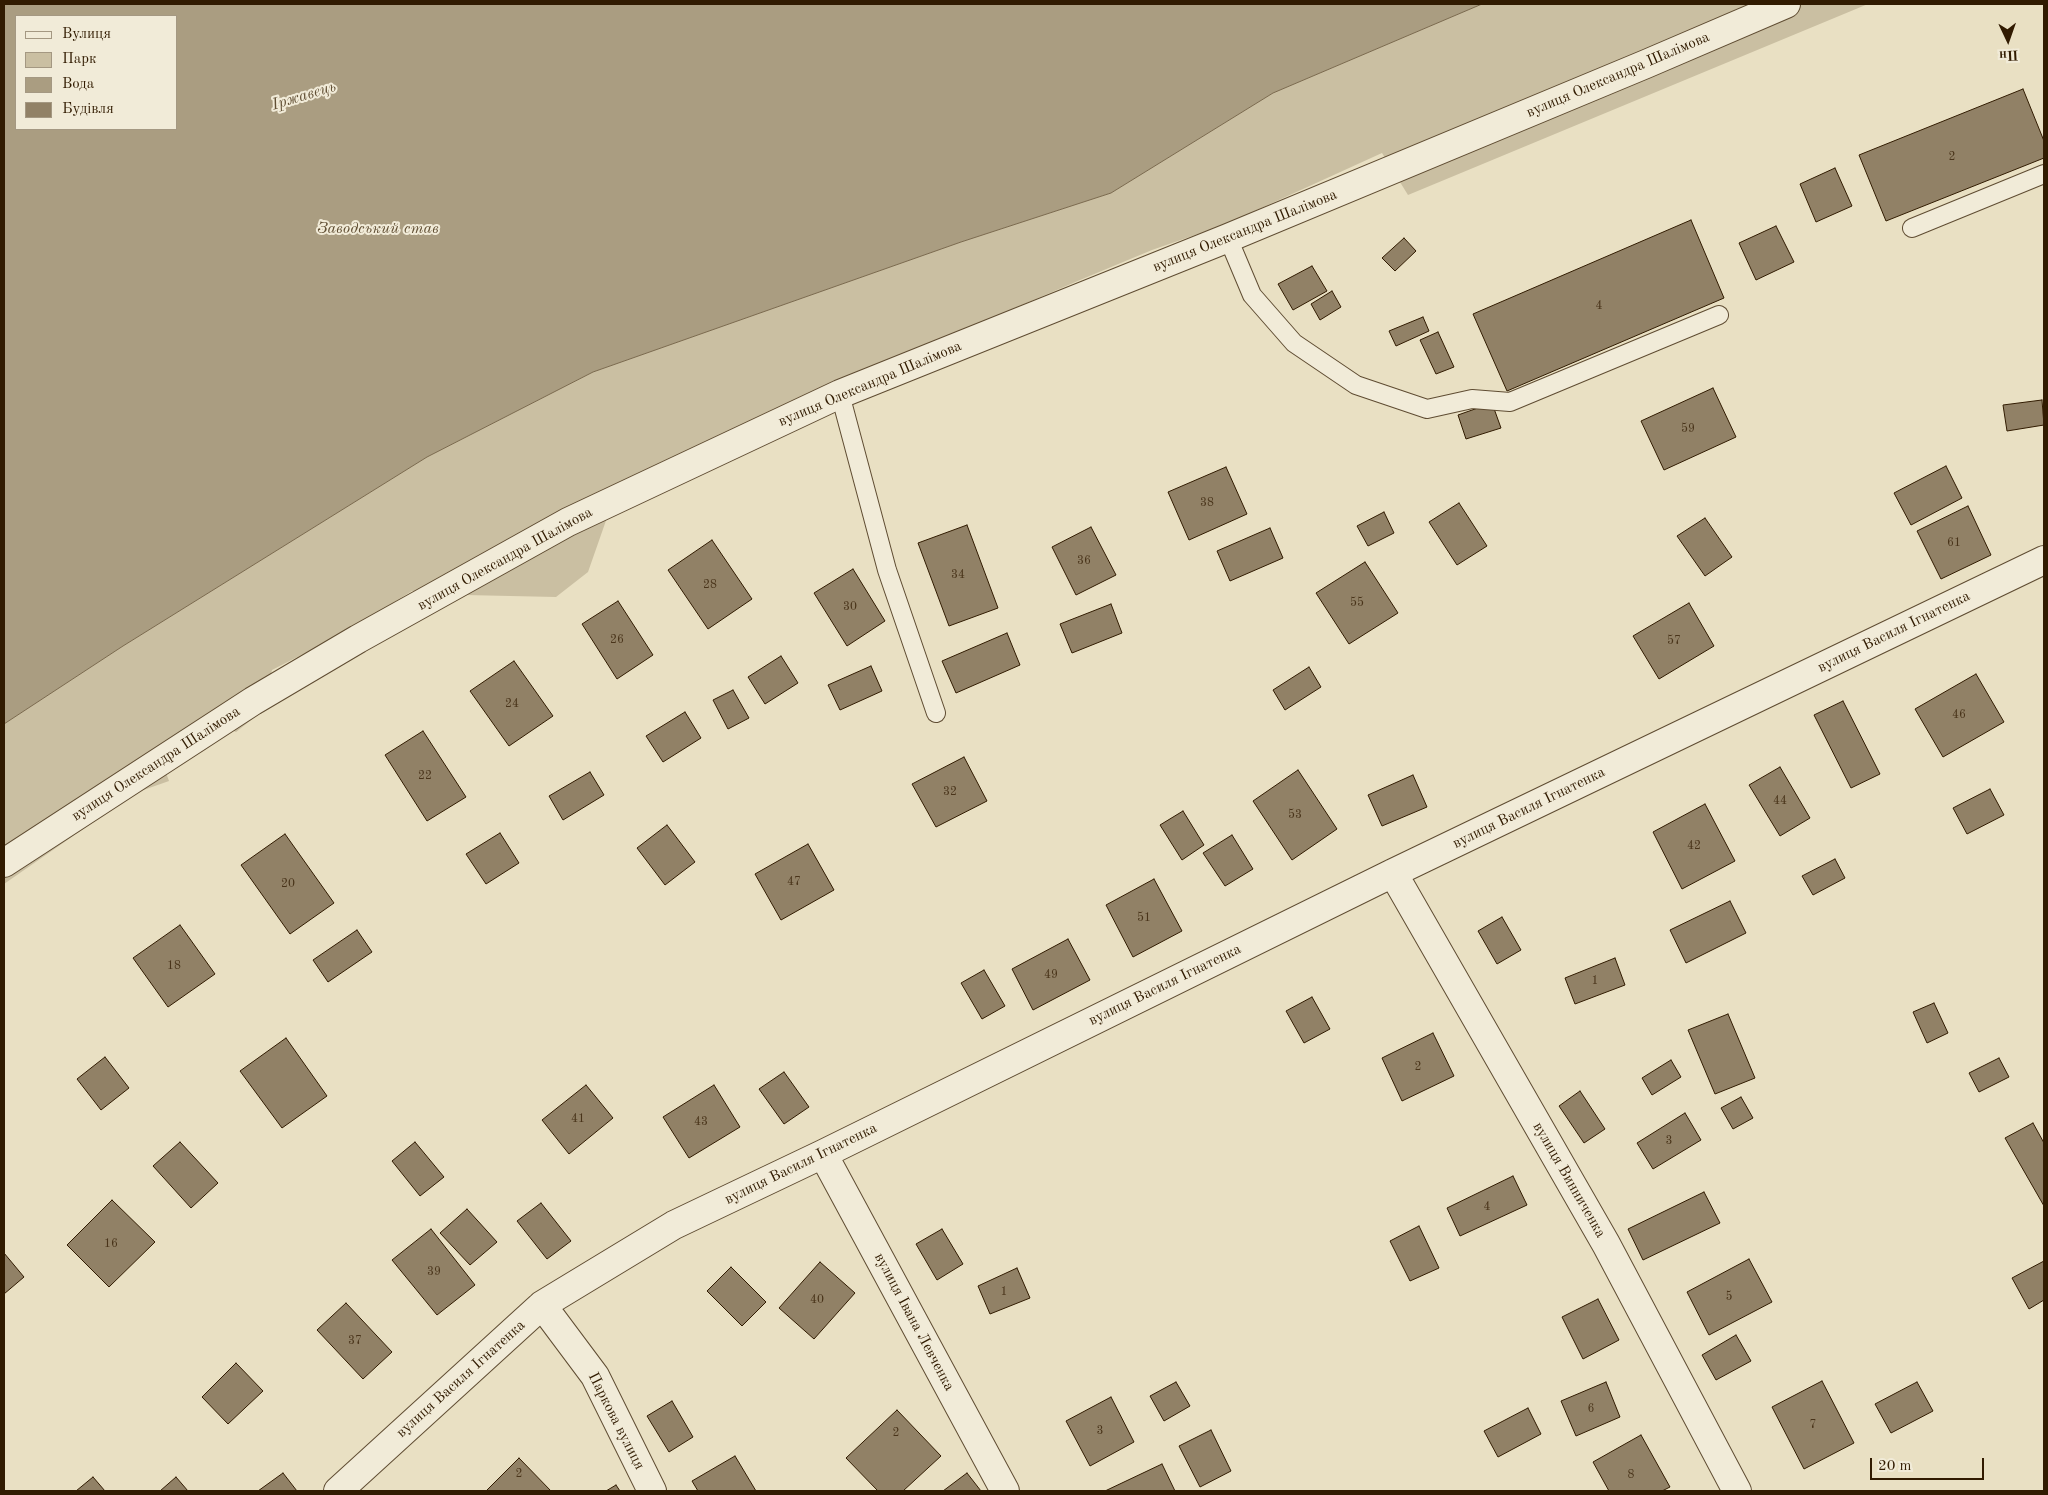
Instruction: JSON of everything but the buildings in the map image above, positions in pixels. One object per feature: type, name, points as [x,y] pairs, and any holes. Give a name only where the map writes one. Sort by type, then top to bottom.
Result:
[{"type":"street","name":"вулиця Олександра Шалімова","points":[[4,863],[253,701],[358,639],[568,522],[840,394],[1228,238],[1786,4]]},
{"type":"street","name":"вулиця Василя Ігнатенка","points":[[338,1491],[542,1305],[674,1225],[823,1154],[1393,873],[2044,560]]},
{"type":"street","name":"вулиця Винниченка","points":[[1393,873],[1606,1244],[1737,1491]]},
{"type":"street","name":"вулиця Івана Левченка","points":[[823,1154],[1005,1491]]},
{"type":"street","name":"Паркова вулиця","points":[[542,1305],[595,1376],[652,1491]]},
{"type":"lane","points":[[1912,228],[2044,174]]},
{"type":"lane","points":[[1228,238],[1252,295],[1294,343],[1356,385],[1427,408],[1472,399],[1510,402],[1719,315]]},
{"type":"lane","points":[[840,394],[887,570],[936,713]]},
{"type":"green space","points":[[1482,4],[1868,4],[1408,195],[1382,153],[1224,225],[1152,250],[823,391],[609,512],[588,572],[556,597],[465,595],[412,591],[346,632],[272,670],[260,713],[236,732],[206,718],[158,751],[169,781],[135,793],[4,884],[4,724],[123,646],[427,457],[593,372],[961,242],[1111,193],[1273,93]]},
{"type":"water","name":"Заводський став","points":[[4,4],[1482,4],[1273,93],[1111,193],[961,242],[593,372],[427,457],[123,646],[4,724]]},
{"type":"water label","name":"Іржавець","points":[[304,96]]}]
